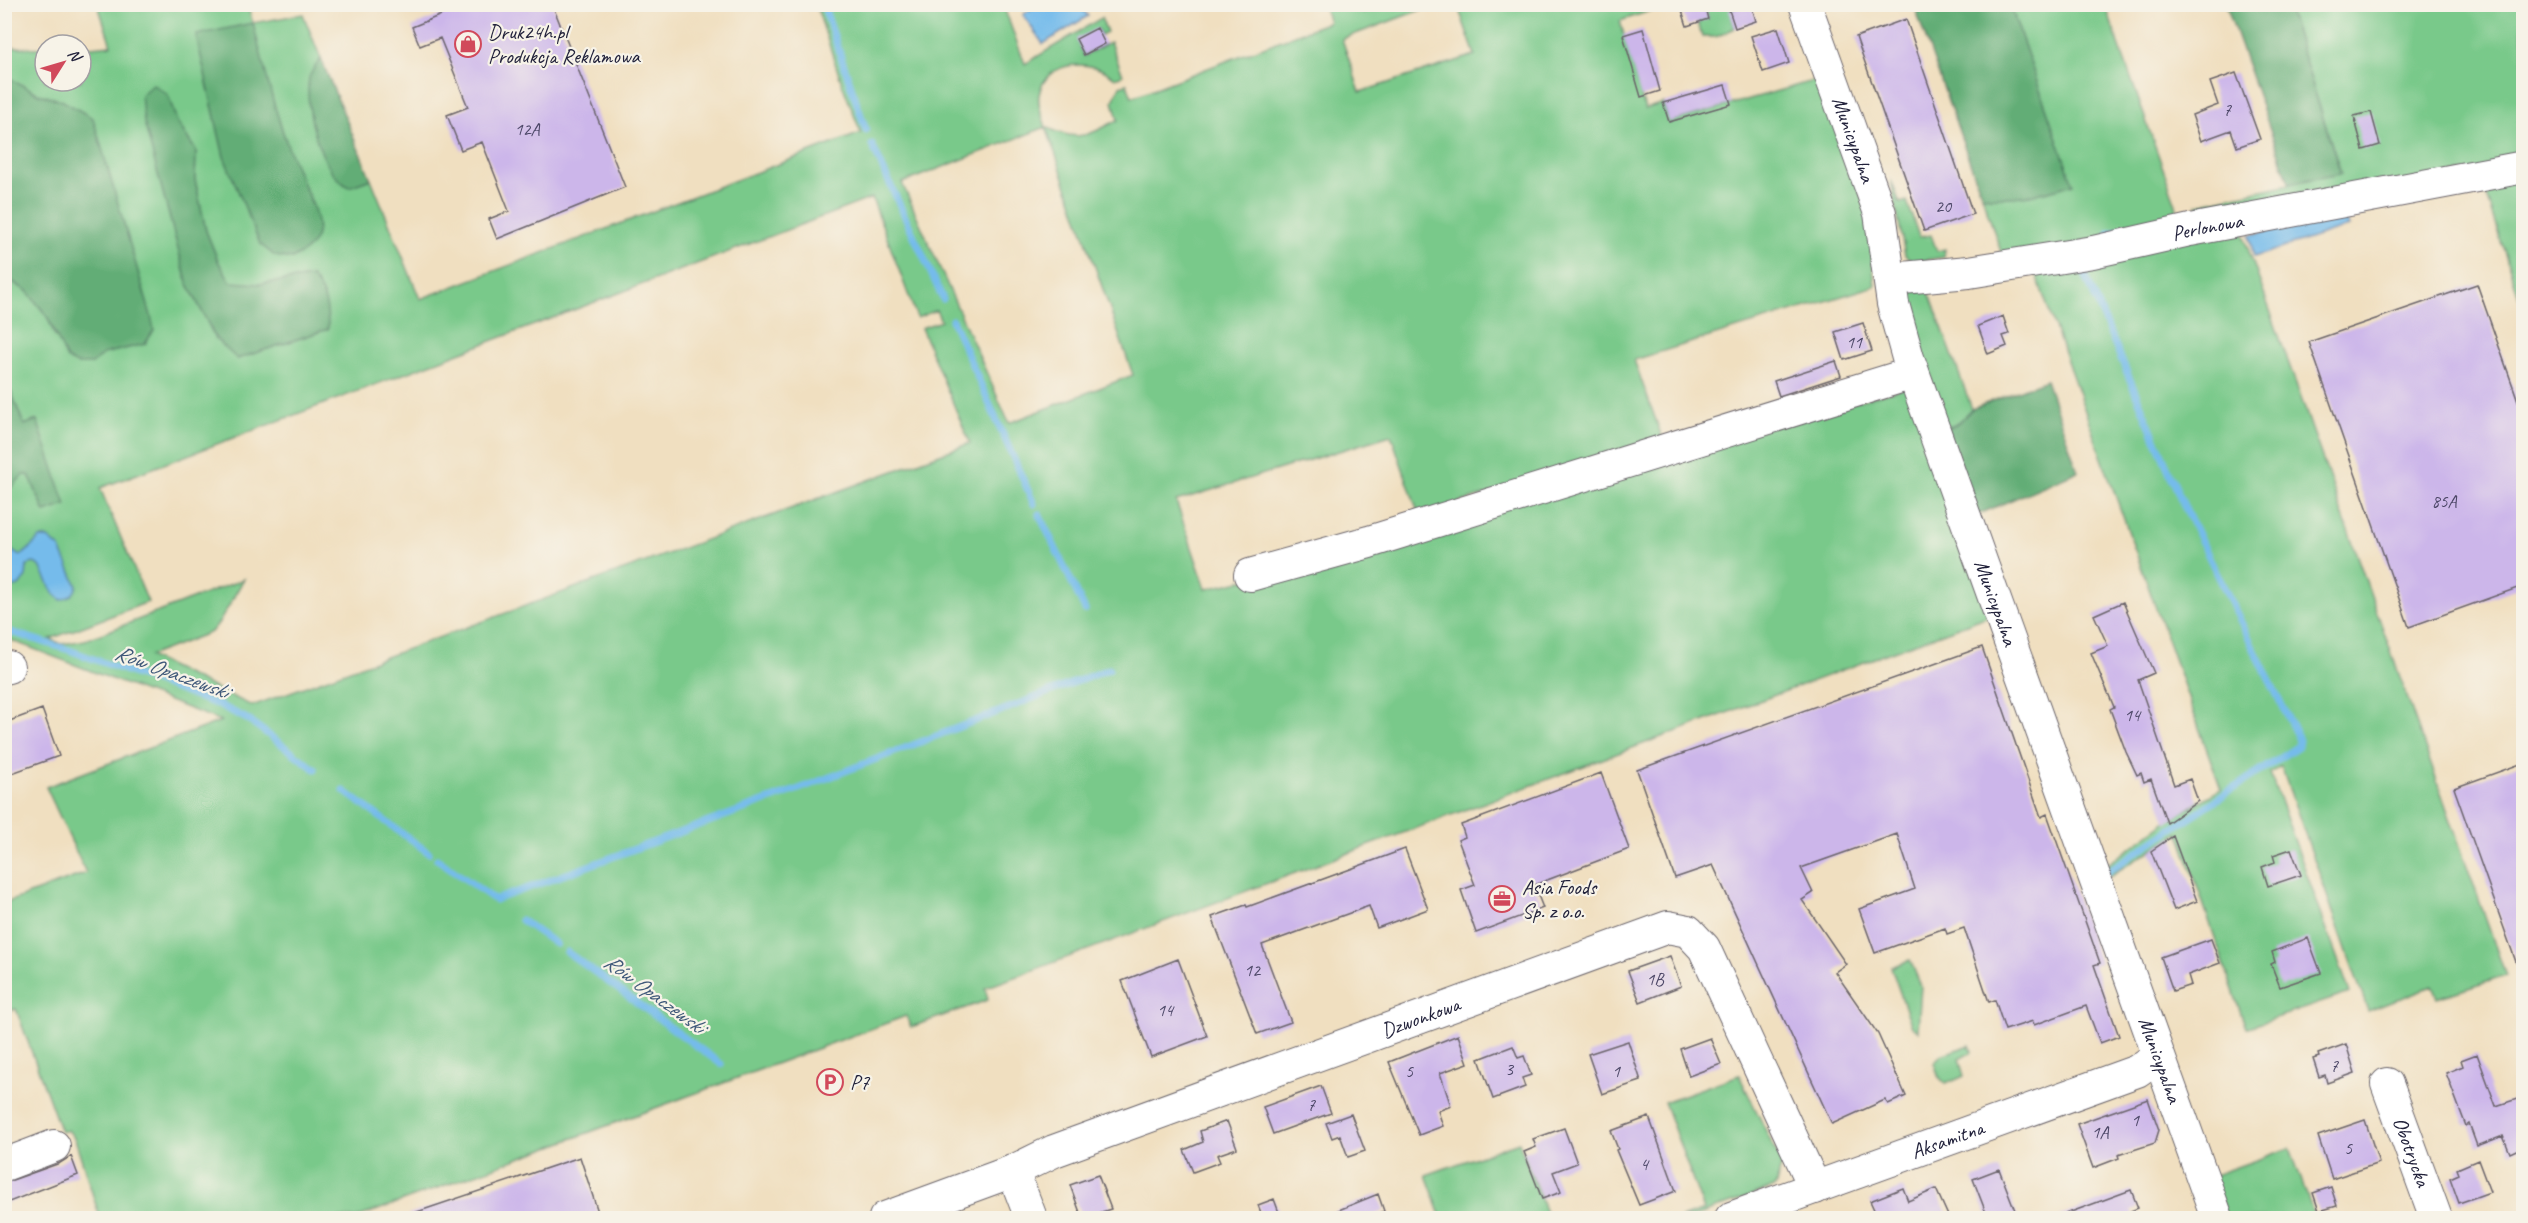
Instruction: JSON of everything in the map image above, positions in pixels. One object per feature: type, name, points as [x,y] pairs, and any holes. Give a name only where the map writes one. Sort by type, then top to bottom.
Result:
[{"type":"street","name":"Municypalna","points":[[1805,4],[1874,191],[1884,235],[1893,304],[1913,373],[2213,1207]]},
{"type":"street","name":"Perlonowa","points":[[1891,279],[1969,272],[2093,252],[2190,230],[2523,167]]},
{"type":"street","points":[[1250,575],[1392,535],[1913,373]]},
{"type":"street","name":"Dzwonkowa","points":[[885,1218],[1013,1171],[1054,1151],[1668,927],[1688,931],[1704,948],[1815,1188]]},
{"type":"street","name":"Aksamitna","points":[[1731,1218],[2137,1071],[2150,1062],[2156,1052]]},
{"type":"street","name":"Obotrycka","points":[[2387,1084],[2436,1218]]},
{"type":"street","points":[[4,1165],[54,1146]]},
{"type":"street","points":[[1013,1171],[1031,1218]]},
{"type":"green space","points":[[1457,4],[1668,5],[1620,21],[1645,109],[1663,103],[1669,122],[1820,79],[1867,212],[1875,286],[1634,360],[1663,440],[1419,515],[1391,435],[1176,501],[1206,589],[1301,567],[1909,386],[1988,616],[985,988],[988,1000],[911,1027],[906,1016],[356,1218],[100,1218],[75,1139],[68,1130],[61,1132],[16,1009],[5,1012],[5,903],[86,873],[46,787],[221,721],[5,638],[5,485],[12,487],[23,474],[29,475],[45,512],[37,421],[24,425],[5,376],[5,277],[27,291],[47,316],[55,336],[92,364],[103,354],[144,344],[63,101],[37,93],[93,93],[93,47],[111,45],[98,5],[247,5],[253,23],[303,14],[321,59],[310,76],[349,186],[371,179],[420,299],[861,133],[816,5],[1003,5],[1025,64],[1101,18],[1107,32],[1101,35],[1098,29],[1077,39],[1084,56],[1110,42],[1123,75],[1115,78],[1095,67],[1071,66],[1050,74],[1043,83],[1039,95],[1046,127],[1075,136],[1091,133],[1118,120],[1113,101],[1120,86],[1127,84],[1132,97],[1329,22],[1323,5],[1357,5],[1361,13],[1385,5],[1434,5],[1342,39],[1360,92],[1475,55]],"holes":[[[196,35],[270,93],[292,160],[313,205],[317,232]],[[168,95],[177,122],[196,151],[195,180],[206,231],[219,263],[231,283],[260,284],[312,277],[328,329],[238,359],[216,339],[187,282],[157,170]],[[1046,127],[1133,375],[1009,423],[902,183]],[[872,198],[917,318],[936,310],[941,321],[921,328],[970,443],[252,706],[149,656],[211,632],[220,621],[244,579],[85,640],[62,644],[50,639],[148,602],[100,488]]]},
{"type":"green space","points":[[1704,5],[1748,5],[1730,10],[1735,28],[1716,37],[1702,37],[1698,22],[1708,18]]},
{"type":"green space","points":[[1914,5],[2010,5],[2073,184],[2028,195],[1982,196]]},
{"type":"green space","points":[[2010,5],[2105,5],[2176,205],[2180,226],[2004,261],[1982,196],[2028,195],[2072,183]]},
{"type":"green space","points":[[2226,5],[2287,5],[2341,174],[2289,183]]},
{"type":"green space","points":[[2287,5],[2523,5],[2523,161],[2202,223],[2197,204],[2341,173]]},
{"type":"green space","points":[[253,23],[281,126],[295,166],[312,203],[318,228],[313,243],[292,259],[275,256],[260,244],[224,157],[196,35]]},
{"type":"green space","points":[[5,47],[33,48],[33,91],[5,76]]},
{"type":"green space","points":[[321,59],[371,179],[349,187],[330,168],[322,154],[312,122],[309,106],[309,78]]},
{"type":"green space","points":[[5,76],[33,91],[33,93],[63,101],[93,118],[154,330],[145,344],[103,354],[92,364],[77,364],[67,359],[47,316],[27,291],[5,277]]},
{"type":"green space","points":[[153,84],[168,95],[177,122],[196,151],[195,180],[206,231],[219,263],[231,282],[260,284],[312,277],[325,301],[328,329],[237,359],[216,339],[187,282],[144,122],[141,95]]},
{"type":"green space","points":[[2523,173],[2523,309],[2481,180]]},
{"type":"green space","points":[[1891,180],[1900,203],[1907,201],[1920,237],[1931,235],[1937,251],[1945,249],[1944,257],[1914,262],[1905,255]]},
{"type":"green space","points":[[2240,226],[2506,976],[2437,998],[2432,986],[2368,1011],[2281,766],[2270,773],[2350,993],[2246,1028],[2179,833],[2108,877],[2104,867],[2167,821],[2221,789],[2034,269]]},
{"type":"green space","points":[[1928,289],[1972,409],[1957,424],[1946,428],[1903,292]]},
{"type":"green space","points":[[5,376],[24,425],[37,420],[66,505],[45,512],[29,475],[23,475],[12,487],[5,485]]},
{"type":"green space","points":[[2046,380],[2078,471],[1977,515],[1946,428],[1957,424],[1972,409]]},
{"type":"green space","points":[[1910,960],[1921,986],[1918,1031],[1912,1027],[1891,967]]},
{"type":"green space","points":[[1970,1045],[1972,1052],[1959,1059],[1964,1076],[1946,1084],[1939,1077],[1934,1063],[1941,1055]]},
{"type":"green space","points":[[1739,1075],[1782,1164],[1775,1187],[1691,1218],[1681,1218],[1704,1210],[1664,1102]]},
{"type":"green space","points":[[1519,1142],[1548,1218],[1442,1218],[1426,1175]]},
{"type":"green space","points":[[2290,1148],[2315,1218],[2227,1218],[2211,1176]]},
{"type":"water","points":[[1079,4],[1088,16],[1043,44],[1023,15],[1036,5]]},
{"type":"water","points":[[2345,215],[2349,226],[2254,257],[2249,235]]},
{"type":"water","points":[[40,538],[48,538],[60,548],[77,586],[73,594],[67,598],[61,600],[53,593],[40,566],[34,563],[27,565],[26,577],[19,586],[9,588],[5,584],[5,549],[20,556]]},
{"type":"building","points":[[468,4],[552,4],[625,187],[497,239],[489,219],[509,211],[482,142],[461,150],[447,115],[468,107],[440,38],[420,46],[412,27]]},
{"type":"building","points":[[1680,4],[1704,4],[1708,19],[1687,26]]},
{"type":"building","points":[[1751,4],[1756,21],[1735,28],[1729,10]]},
{"type":"building","points":[[1906,19],[1973,214],[1924,231],[1856,37]]},
{"type":"building","points":[[1097,28],[1105,44],[1084,55],[1076,39]]},
{"type":"building","points":[[1778,28],[1789,63],[1763,72],[1751,36]]},
{"type":"building","points":[[1643,29],[1660,91],[1641,97],[1623,35]]},
{"type":"building","points":[[2236,73],[2260,139],[2237,147],[2231,130],[2201,141],[2192,115],[2218,105],[2210,82]]},
{"type":"building","points":[[1725,85],[1731,104],[1669,122],[1663,103]]},
{"type":"building","points":[[2371,112],[2380,145],[2363,150],[2354,116]]},
{"type":"building","points":[[2477,284],[2523,415],[2523,586],[2409,627],[2309,342]]},
{"type":"building","points":[[2003,316],[2009,334],[2003,336],[2007,346],[1988,354],[1978,326]]},
{"type":"building","points":[[1863,323],[1872,351],[1844,360],[1835,332]]},
{"type":"building","points":[[1836,361],[1841,376],[1779,396],[1774,381]]},
{"type":"building","points":[[2123,602],[2154,673],[2138,680],[2174,785],[2190,779],[2198,801],[2167,823],[2151,779],[2144,782],[2141,773],[2137,775],[2126,752],[2110,709],[2114,707],[2091,653],[2108,646],[2094,615]]},
{"type":"building","points":[[1982,647],[2041,817],[2047,814],[2100,963],[2094,965],[2119,1036],[2100,1043],[2086,1006],[2034,1025],[2033,1021],[2005,1030],[1995,1000],[1989,1002],[1964,928],[1947,934],[1945,928],[1875,953],[1859,909],[1915,889],[1897,834],[1801,868],[1813,893],[1802,900],[1846,964],[1835,972],[1878,1034],[1906,1096],[1888,1104],[1885,1100],[1832,1124],[1713,865],[1675,878],[1637,770]]},
{"type":"building","points":[[42,709],[59,756],[4,776],[4,723]]},
{"type":"building","points":[[2523,763],[2523,976],[2521,976],[2454,788]]},
{"type":"building","points":[[1601,773],[1629,849],[1534,885],[1543,908],[1476,933],[1461,890],[1475,885],[1458,840],[1465,837],[1461,825]]},
{"type":"building","points":[[2173,836],[2197,901],[2174,910],[2151,851]]},
{"type":"building","points":[[1405,849],[1428,909],[1377,928],[1369,906],[1262,945],[1291,1022],[1257,1034],[1212,917],[1246,905],[1247,907]]},
{"type":"building","points":[[2291,849],[2301,875],[2268,886],[2262,867],[2275,862],[2273,855]]},
{"type":"building","points":[[2308,938],[2321,973],[2280,987],[2271,964],[2275,962],[2272,952]]},
{"type":"building","points":[[2211,939],[2220,963],[2188,975],[2191,985],[2173,991],[2161,957]]},
{"type":"building","points":[[1670,956],[1681,986],[1640,1002],[1628,971]]},
{"type":"building","points":[[1178,959],[1207,1036],[1151,1057],[1122,981]]},
{"type":"building","points":[[1458,1035],[1468,1063],[1440,1073],[1451,1106],[1438,1111],[1443,1126],[1419,1135],[1389,1062]]},
{"type":"building","points":[[1710,1038],[1721,1064],[1689,1076],[1680,1049]]},
{"type":"building","points":[[1628,1041],[1641,1081],[1602,1094],[1588,1054]]},
{"type":"building","points":[[2346,1044],[2355,1073],[2327,1083],[2325,1075],[2319,1077],[2313,1059],[2319,1057],[2318,1054]]},
{"type":"building","points":[[1513,1046],[1518,1058],[1524,1056],[1531,1075],[1522,1078],[1525,1087],[1493,1099],[1479,1059]]},
{"type":"building","points":[[2477,1054],[2496,1106],[2523,1097],[2523,1147],[2510,1153],[2503,1136],[2477,1146],[2469,1124],[2466,1126],[2446,1073],[2463,1066],[2461,1060]]},
{"type":"building","points":[[1321,1086],[1331,1113],[1273,1134],[1263,1107]]},
{"type":"building","points":[[2148,1099],[2159,1130],[2155,1143],[2118,1155],[2119,1158],[2093,1168],[2077,1124]]},
{"type":"building","points":[[1351,1114],[1365,1151],[1348,1157],[1340,1135],[1332,1138],[1326,1123]]},
{"type":"building","points":[[1649,1117],[1676,1191],[1639,1205],[1616,1150],[1618,1149],[1611,1131]]},
{"type":"building","points":[[2365,1120],[2379,1163],[2332,1179],[2318,1136]]},
{"type":"building","points":[[1227,1121],[1237,1148],[1217,1155],[1220,1162],[1193,1172],[1184,1150],[1203,1142],[1200,1131]]},
{"type":"building","points":[[1564,1128],[1577,1163],[1553,1172],[1561,1192],[1542,1199],[1524,1152],[1536,1147],[1533,1139]]},
{"type":"building","points":[[71,1156],[78,1175],[4,1204],[4,1183],[60,1163]]},
{"type":"building","points":[[580,1157],[600,1218],[409,1218],[408,1215]]},
{"type":"building","points":[[2478,1160],[2490,1192],[2459,1203],[2450,1178],[2459,1174],[2457,1169]]},
{"type":"building","points":[[1999,1169],[2018,1218],[1988,1218],[1973,1179]]},
{"type":"building","points":[[1098,1175],[1111,1209],[1082,1218],[1070,1185]]},
{"type":"building","points":[[2331,1187],[2337,1206],[2319,1211],[2313,1193]]},
{"type":"building","points":[[1903,1188],[1908,1201],[1936,1189],[1949,1218],[1866,1218],[1876,1214],[1870,1201]]},
{"type":"building","points":[[2131,1190],[2138,1208],[2131,1211],[2134,1218],[2061,1218],[2060,1216]]},
{"type":"building","points":[[1378,1194],[1384,1211],[1365,1218],[1319,1218]]},
{"type":"building","points":[[1274,1199],[1281,1218],[1263,1218],[1258,1205]]},
{"type":"waterway","points":[[823,4],[866,130]]},
{"type":"waterway","points":[[872,145],[943,299]]},
{"type":"waterway","points":[[2109,233],[2145,225]]},
{"type":"waterway","points":[[2081,265],[2184,506],[2299,740],[2298,746],[2108,871]]},
{"type":"waterway","points":[[952,320],[1034,504]]},
{"type":"waterway","points":[[1039,514],[1085,610]]},
{"type":"waterway","name":"Rów Opaczewski","points":[[4,630],[69,650],[221,706],[247,719],[315,769]]},
{"type":"waterway","points":[[437,859],[495,900],[799,789],[1109,669]]},
{"type":"waterway","name":"Rów Opaczewski","points":[[344,791],[429,853]]},
{"type":"waterway","name":"Rów Opaczewski","points":[[521,920],[556,944]]},
{"type":"waterway","name":"Rów Opaczewski","points":[[567,952],[721,1064]]},
{"type":"place","name":"Druk24h.pl Produkcja Reklamowa","points":[[468,44]]},
{"type":"place","name":"Asia Foods Sp. z o.o.","points":[[1502,899]]},
{"type":"place","name":"P7","points":[[830,1082]]}]
